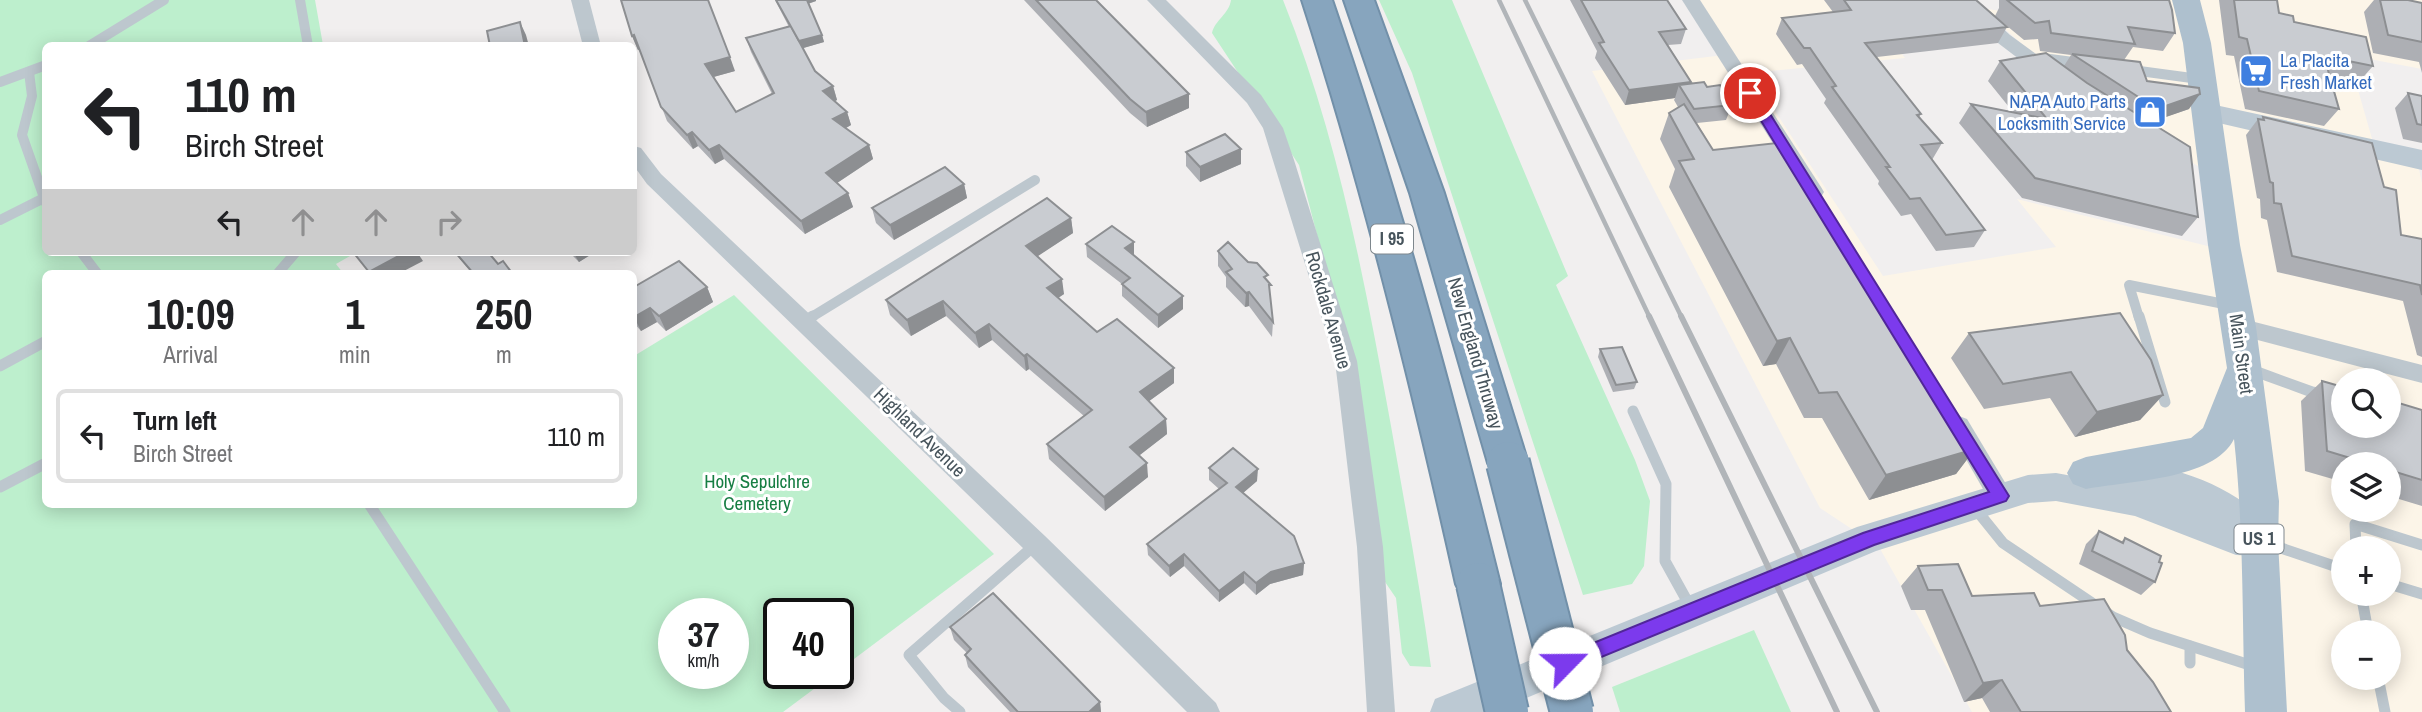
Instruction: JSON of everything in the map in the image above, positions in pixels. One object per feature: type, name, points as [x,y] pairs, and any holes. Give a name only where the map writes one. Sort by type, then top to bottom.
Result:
[{"type":"highway","name":"I 95","points":[[1317,0],[1385,216],[1454,481],[1507,712]]},
{"type":"highway","name":"New England Thruway","points":[[1359,0],[1427,193],[1507,463],[1572,712]]},
{"type":"highway","points":[[1478,584],[1488,712]]},
{"type":"main road","name":"Main Street","points":[[2186,0],[2197,43],[2206,112],[2204,174],[2237,316],[2245,367],[2260,501],[2259,541],[2266,712]]},
{"type":"main road","points":[[2071,480],[2113,467],[2167,460],[2194,452],[2215,441],[2245,367]]},
{"type":"street","points":[[580,0],[591,42]]},
{"type":"street","name":"Rockdale Avenue","points":[[1156,0],[1255,99],[1273,128],[1284,160],[1346,361],[1370,547],[1381,712]]},
{"type":"street","points":[[1691,0],[1824,209]]},
{"type":"street","points":[[1961,0],[2027,56],[2071,88]]},
{"type":"street","points":[[2206,112],[2422,160]]},
{"type":"street","name":"Highland Avenue","points":[[637,157],[654,179],[1036,544],[1206,712]]},
{"type":"street","points":[[2237,316],[2422,374]]},
{"type":"street","points":[[1946,404],[1986,500]]},
{"type":"street","points":[[1449,712],[1870,538],[2028,489],[2071,480],[2236,540],[2259,541]]},
{"type":"lane","points":[[96,42],[164,0]]},
{"type":"lane","points":[[300,0],[307,42]]},
{"type":"lane","points":[[2027,56],[2094,65]]},
{"type":"lane","points":[[0,82],[42,67]]},
{"type":"lane","points":[[2121,69],[2202,79]]},
{"type":"lane","points":[[29,72],[32,96],[22,135],[42,193]]},
{"type":"lane","points":[[805,321],[1035,180]]},
{"type":"lane","points":[[0,220],[42,200]]},
{"type":"lane","points":[[281,270],[293,256]]},
{"type":"lane","points":[[2165,402],[2129,285],[2237,316]]},
{"type":"lane","points":[[0,366],[42,343]]},
{"type":"lane","points":[[2245,367],[2312,392],[2331,396]]},
{"type":"lane","points":[[1633,411],[1665,484],[1664,561],[1692,611]]},
{"type":"lane","points":[[0,487],[42,465]]},
{"type":"lane","points":[[1986,500],[2003,543],[2149,640],[2190,646],[2264,670]]},
{"type":"lane","points":[[372,508],[505,712]]},
{"type":"lane","points":[[2356,536],[2355,524],[2393,536]]},
{"type":"lane","points":[[2401,538],[2422,545]]},
{"type":"lane","points":[[2259,541],[2331,565]]},
{"type":"lane","points":[[960,712],[944,698],[909,655],[1036,544]]},
{"type":"lane","points":[[2401,587],[2422,594]]},
{"type":"lane","points":[[2112,633],[2113,617]]},
{"type":"lane","points":[[2190,646],[2190,663]]},
{"type":"lane","points":[[2381,690],[2385,712]]},
{"type":"shaded area","points":[[1691,0],[1862,0],[1905,58],[1750,73],[1883,276],[2056,247],[2017,199],[2232,252],[2224,181],[2153,140],[2041,61],[1981,8],[2053,19],[2051,0],[2422,0],[2422,69],[2348,55],[2377,156],[2418,165],[2422,183],[2422,712],[1972,712],[1879,547],[1820,508],[1592,71],[1724,55]]},
{"type":"green space","name":"Holy Sepulchre Cemetery","points":[[0,0],[315,0],[322,42],[42,42],[42,256],[350,256],[336,264],[341,270],[42,270],[42,508],[637,508],[637,354],[734,295],[994,554],[854,659],[854,598],[763,598],[763,689],[814,689],[783,712],[0,712]]},
{"type":"green space","points":[[1231,0],[1283,0],[1319,104],[1348,210],[1371,318],[1431,667],[1410,666],[1402,653],[1396,598],[1381,576],[1335,305],[1299,165],[1212,33]]},
{"type":"green space","points":[[1379,0],[1452,0],[1568,276],[1556,285],[1635,460],[1650,501],[1644,566],[1632,584],[1583,595],[1412,73]]},
{"type":"green space","points":[[1754,630],[1791,712],[1620,712],[1612,687]]},
{"type":"building","points":[[621,0],[708,0],[730,57],[705,64],[736,112],[774,93],[746,38],[791,26],[815,71],[833,86],[823,91],[847,112],[833,119],[869,145],[826,173],[848,193],[801,221],[719,145],[709,150],[692,132],[687,135],[661,107],[637,42],[634,35],[632,36]]},
{"type":"building","points":[[776,0],[807,0],[822,35],[799,41]]},
{"type":"building","points":[[1036,0],[1096,0],[1189,94],[1146,112],[1130,99]]},
{"type":"building","points":[[1581,0],[1667,0],[1686,29],[1659,32],[1691,82],[1629,90],[1599,43],[1604,42]]},
{"type":"building","points":[[1844,0],[1976,0],[2007,27],[1865,43],[1921,114],[1917,115],[1942,143],[1921,145],[1985,230],[1946,235],[1920,198],[1910,199],[1832,87],[1836,86],[1810,48],[1804,48],[1782,18],[1851,10]]},
{"type":"building","points":[[2007,0],[2169,0],[2175,33],[2128,27],[2135,44],[2051,33],[2049,21],[2035,23]]},
{"type":"building","points":[[2234,0],[2277,0],[2279,13],[2293,16],[2294,22],[2366,37],[2373,66],[2324,56],[2339,109],[2259,91],[2247,39],[2239,37]]},
{"type":"building","points":[[2380,0],[2422,3],[2422,42],[2388,35]]},
{"type":"building","points":[[520,22],[524,42],[489,42],[487,31]]},
{"type":"building","points":[[2046,53],[2087,83],[2190,147],[2198,217],[2035,178],[1971,104],[2047,119],[2000,61]]},
{"type":"building","points":[[2072,54],[2140,62],[2147,81],[2199,88],[2200,94],[2157,109]]},
{"type":"building","points":[[1704,82],[1707,87],[1720,85],[1732,105],[1694,109],[1679,85]]},
{"type":"building","points":[[2408,93],[2422,96],[2422,125],[2417,124]]},
{"type":"building","points":[[1684,104],[1713,150],[1777,143],[1793,168],[1799,168],[1975,449],[1886,475],[1837,392],[1819,393],[1790,338],[1777,341],[1679,161],[1694,159],[1669,113]]},
{"type":"building","points":[[2263,117],[2372,143],[2384,187],[2396,190],[2401,235],[2422,239],[2422,295],[2420,285],[2292,256],[2281,204],[2274,203],[2273,183],[2270,182],[2258,119],[2264,120]]},
{"type":"building","points":[[1225,134],[1241,149],[1200,167],[1186,152]]},
{"type":"building","points":[[945,167],[964,184],[890,225],[872,208]]},
{"type":"building","points":[[1047,198],[1071,218],[1026,246],[1062,279],[1047,288],[1097,332],[1117,319],[1174,368],[1140,392],[1166,419],[1130,447],[1147,463],[1104,497],[1047,444],[1092,410],[1027,354],[1024,356],[989,324],[975,333],[943,301],[907,320],[886,300]]},
{"type":"building","points":[[1112,226],[1134,242],[1125,248],[1183,296],[1158,315],[1122,284],[1130,278],[1086,244]]},
{"type":"building","points":[[1228,242],[1248,262],[1257,263],[1268,275],[1264,277],[1271,285],[1273,322],[1249,292],[1246,293],[1226,272],[1232,269],[1218,251]]},
{"type":"building","points":[[356,256],[399,256],[373,270],[367,270]]},
{"type":"building","points":[[458,256],[491,256],[498,264],[503,261],[510,270],[470,270]]},
{"type":"building","points":[[679,261],[707,287],[659,316],[650,308],[637,315],[637,285]]},
{"type":"building","points":[[2120,313],[2151,360],[2163,395],[2097,412],[2071,372],[2003,384],[1969,333]]},
{"type":"building","points":[[1622,347],[1637,382],[1616,385],[1600,349]]},
{"type":"building","points":[[2322,381],[2331,384],[2331,438],[2401,438],[2401,404],[2422,410],[2422,480],[2401,474],[2401,452],[2327,451]]},
{"type":"building","points":[[1233,448],[1258,469],[1236,487],[1294,536],[1304,563],[1271,572],[1256,583],[1244,572],[1219,591],[1184,554],[1169,566],[1147,544],[1227,483],[1209,468]]},
{"type":"building","points":[[2099,531],[2123,543],[2125,538],[2161,556],[2159,562],[2162,563],[2155,582],[2092,551]]},
{"type":"building","points":[[1958,564],[1972,596],[2034,593],[2040,606],[2104,599],[2125,635],[2127,650],[2153,682],[2171,712],[2021,712],[2002,680],[1983,683],[1942,590],[1928,590],[1918,566]]},
{"type":"building","points":[[993,593],[1100,702],[1089,712],[1018,712],[965,655],[971,649],[950,627]]},
{"type":"railway","points":[[1499,0],[1650,318]]},
{"type":"railway","points":[[1525,0],[1682,318]]},
{"type":"railway","points":[[1649,316],[1837,712]]},
{"type":"railway","points":[[1681,316],[1877,712]]},
{"type":"place","name":"La Placita Fresh Market","points":[[2256,71]]},
{"type":"place","name":"NAPA Auto Parts Locksmith Service","points":[[2150,112]]},
{"type":"route","points":[[1565,663],[1870,538],[2000,496],[1750,93]]}]
